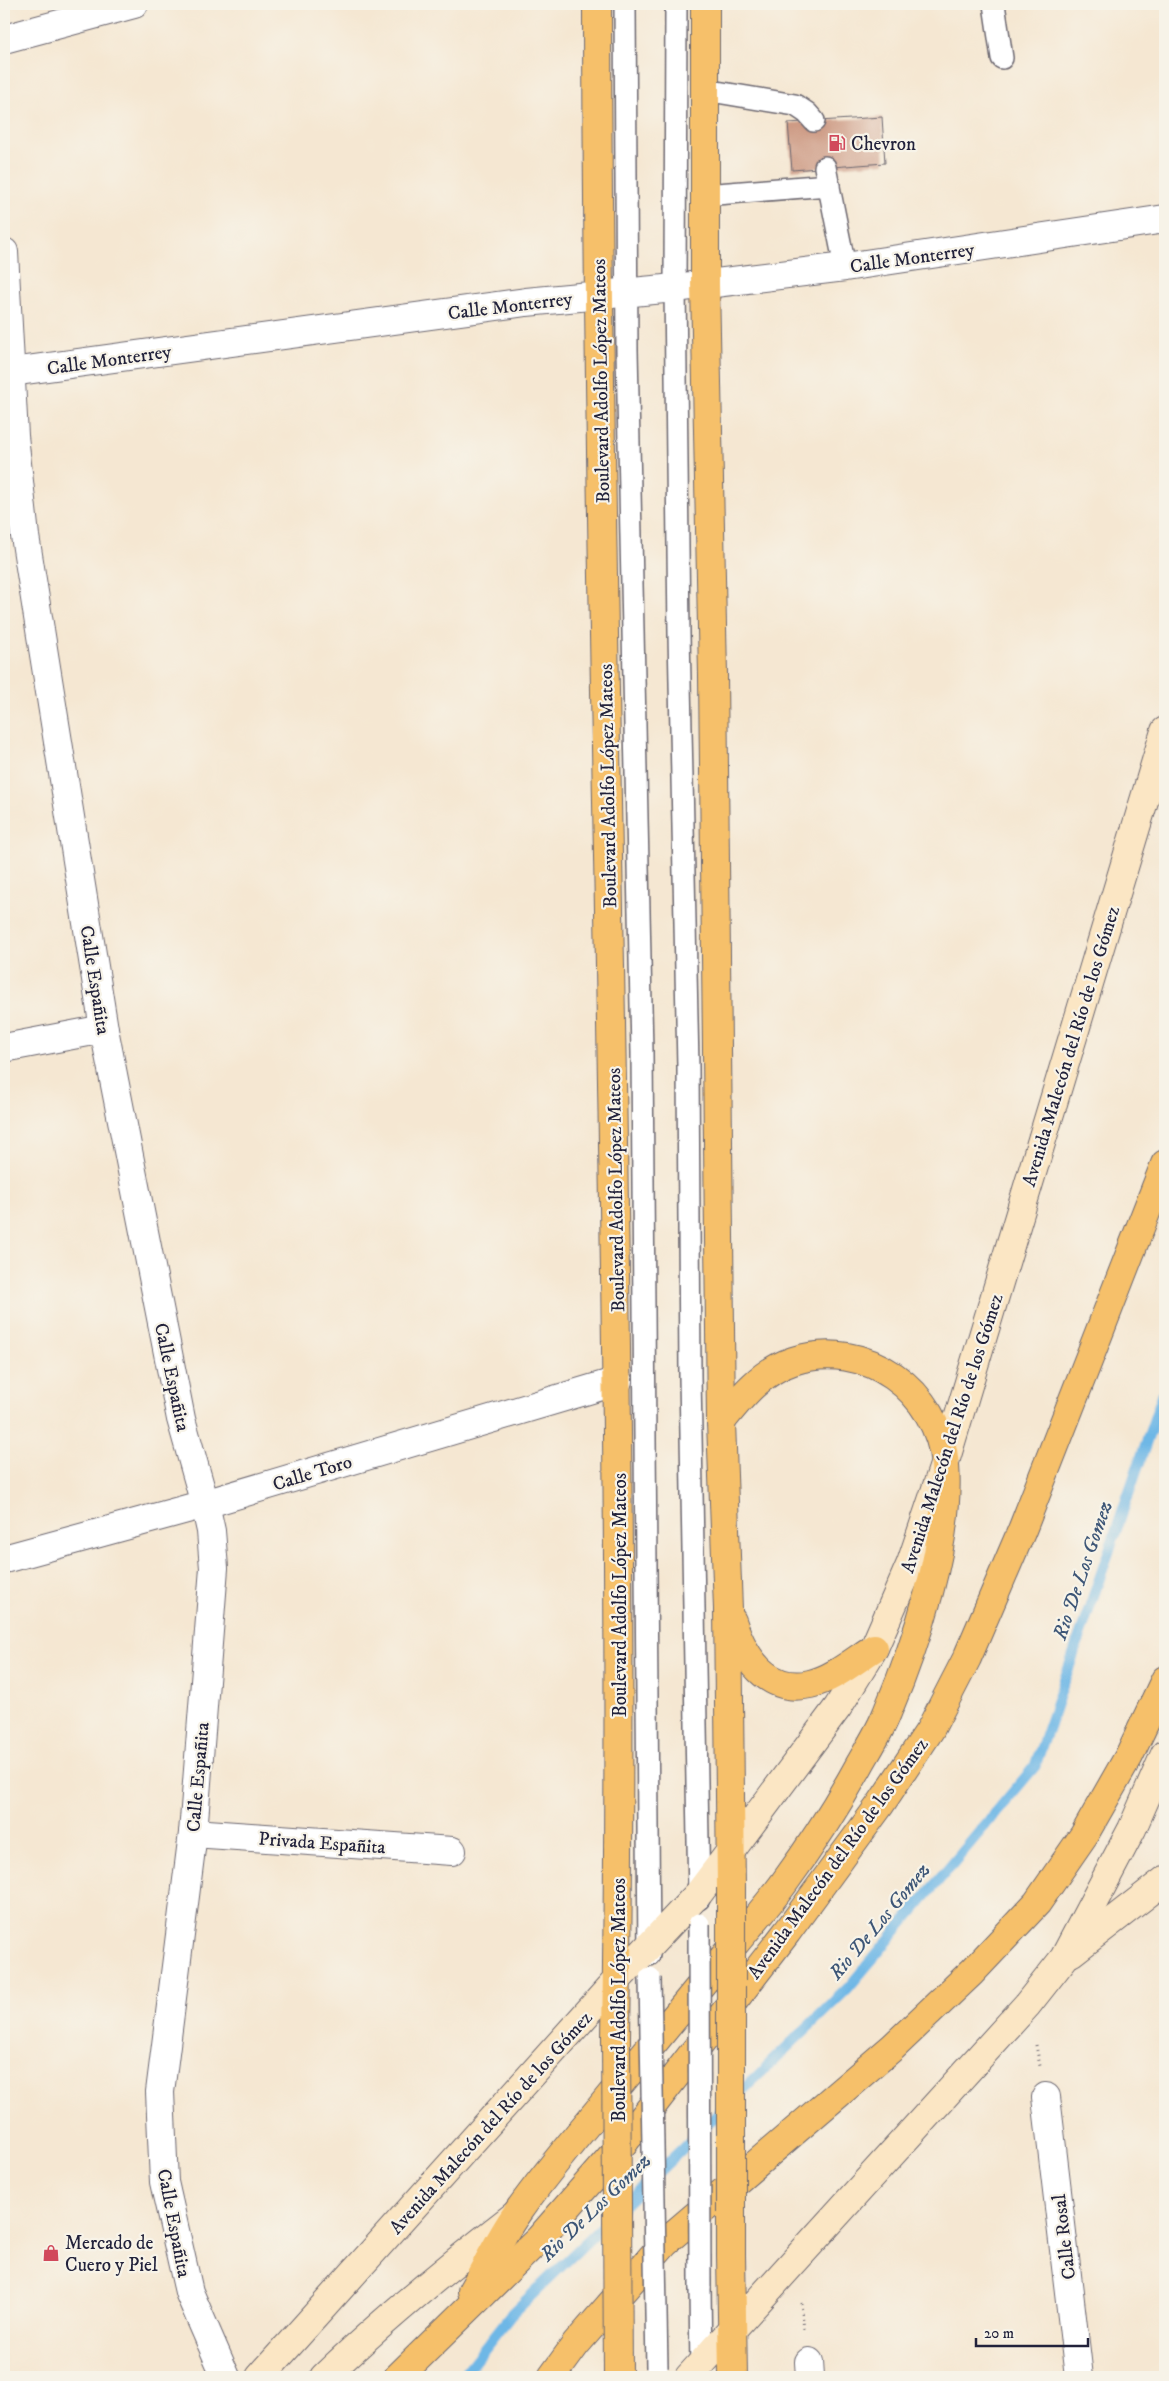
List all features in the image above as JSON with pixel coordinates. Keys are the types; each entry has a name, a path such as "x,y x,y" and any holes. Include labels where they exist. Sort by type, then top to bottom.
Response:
{"main road":[{"name":"Boulevard Adolfo López Mateos","path":"597,4 598,294 618,1381 620,1701 616,2037 618,2377"},
{"path":"705,4 705,284 713,675 721,1422 728,1609 733,2377"},
{"name":"Avenida Malecón del Río de los Gómez","path":"398,2377 540,2238 625,2141 787,1932 880,1805 930,1730 967,1658 1022,1530 1165,1164"},
{"path":"457,2318 516,2214 558,2159 782,1886 834,1811 886,1717 914,1641 934,1570 943,1515 945,1462 934,1423 922,1402 895,1376 880,1367 855,1358 832,1355 813,1356 792,1361 758,1380 721,1422"},
{"path":"728,1609 740,1642 751,1663 762,1674 776,1682 793,1686 811,1684 843,1668 874,1648"},
{"path":"552,2377 576,2344 665,2242 893,2047 972,1972 1037,1903 1084,1835 1128,1756 1165,1680"}],"street":[{"path":"4,39 134,4"},
{"name":"Calle Monterrey","path":"7,373 598,294 675,288 845,267 1165,219"},
{"name":"Calle Españita","path":"4,252 7,373 25,536 104,1029 181,1418 211,1532 214,1568 193,1833 160,2092 164,2182 189,2292 226,2377"},
{"name":"Avenida Malecón del Río de los Gómez","path":"260,2377 617,1980 699,1893 838,1707 874,1648 911,1563 945,1462 1165,731"},
{"path":"4,1048 104,1029"},
{"name":"Calle Toro","path":"4,1559 205,1504 618,1381"},
{"path":"697,2372 733,2328 1028,2006 1064,1958 1132,1829 1165,1754"},
{"name":"Privada Españita","path":"193,1833 452,1851"},
{"path":"1064,1958 1165,1880"},
{"name":"Calle Rosal","path":"1046,2097 1079,2377"},
{"path":"324,2377 362,2341 446,2269 516,2214"}],"lane":[{"path":"625,4 624,220 642,1052 649,1948 657,2372"},
{"path":"676,4 675,288 679,644 688,1067 690,1376 699,1893 700,2287 697,2372"},
{"path":"994,4 1002,58"},
{"path":"705,90 795,105 807,113 814,122"},
{"path":"704,195 827,176 845,267"}],"path":[{"path":"1028,2006 1046,2097"},
{"path":"796,2261 809,2370"}],"building":[{"name":"Chevron","path":"882,117 885,163 792,170 788,123"}],"waterway":[{"name":"Rio De Los Gomez","path":"462,2377 511,2315 848,1988 1035,1766 1165,1388"}],"place":[{"name":"Chevron","path":"837,143"},
{"name":"Mercado de Cuero y Piel","path":"51,2253"}]}
